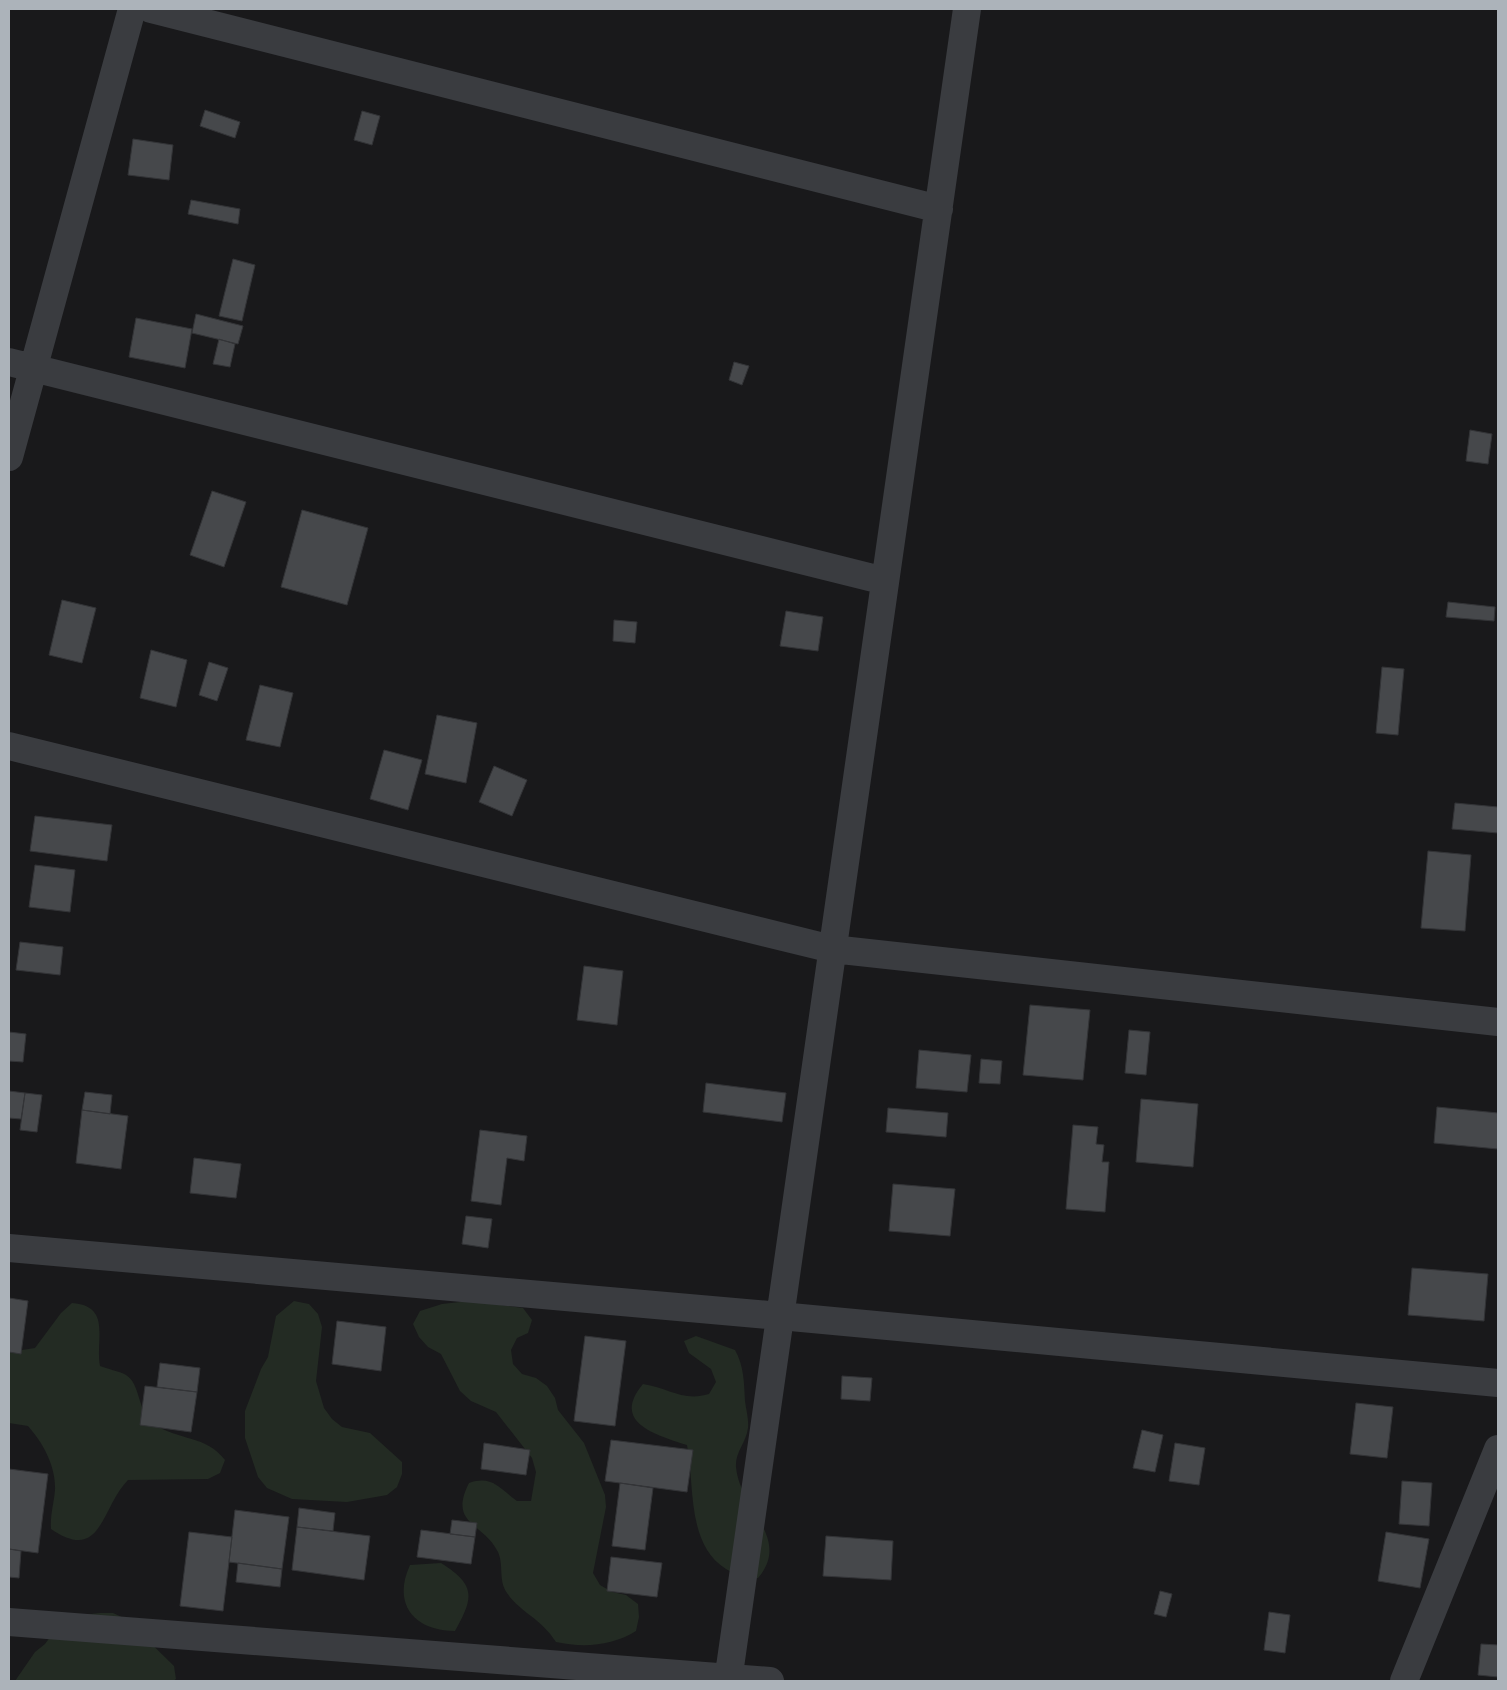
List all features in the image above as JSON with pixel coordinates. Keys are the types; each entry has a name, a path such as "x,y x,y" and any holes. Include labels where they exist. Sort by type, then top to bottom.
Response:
{"street":[{"path":"9,457 21,365 132,9"},
{"path":"151,9 938,208"},
{"path":"728,1679 967,9"},
{"path":"21,365 885,581"},
{"path":"9,746 832,949 1498,1022"},
{"path":"9,1248 1498,1382"},
{"path":"1404,1681 1491,1485 1498,1449"},
{"path":"9,1622 770,1681"}],"shaded area":[{"path":"294,1301 309,1304 318,1314 322,1327 316,1381 324,1408 332,1419 342,1427 370,1433 402,1462 402,1474 397,1487 387,1495 347,1502 292,1499 267,1488 258,1477 245,1438 245,1411 261,1369 268,1357 276,1316"},
{"path":"469,1301 523,1308 532,1320 528,1333 517,1338 511,1350 513,1364 522,1374 536,1378 547,1386 555,1398 558,1410 584,1443 605,1495 606,1507 593,1573 600,1585 612,1592 626,1595 638,1604 639,1617 636,1631 627,1636 607,1643 587,1645 556,1642 544,1627 518,1606 507,1593 504,1588 498,1552 492,1542 465,1515 463,1507 464,1497 469,1483 477,1481 490,1482 500,1487 517,1501 531,1501 536,1472 532,1458 496,1412 471,1401 460,1391 441,1354 428,1347 419,1337 413,1324 420,1311 442,1304"},
{"path":"72,1303 84,1305 93,1310 99,1325 100,1366 126,1375 131,1379 149,1419 163,1429 209,1446 225,1460 220,1473 208,1479 128,1480 119,1491 98,1528 91,1536 81,1540 68,1538 51,1529 55,1481 51,1464 39,1440 28,1426 9,1423 9,1352 35,1348 61,1313"},
{"path":"696,1336 735,1350 742,1368 748,1428 737,1457 736,1467 739,1482 767,1537 769,1550 767,1564 758,1578 745,1578 738,1575 726,1569 713,1558 704,1545 694,1513 687,1445 651,1432 635,1418 632,1409 634,1397 643,1384 684,1395 700,1396 709,1394 716,1382 711,1369 689,1353 684,1341"},
{"path":"441,1563 461,1578 468,1592 466,1609 455,1631 441,1630 428,1626 410,1613 406,1603 404,1592 405,1579 410,1565"},
{"path":"113,1613 126,1619 174,1666 176,1679 173,1681 15,1681 35,1652 73,1616"}],"building":[{"path":"205,110 240,122 235,138 200,126"},
{"path":"362,111 380,116 372,145 354,140"},
{"path":"133,139 173,145 169,180 128,175"},
{"path":"191,200 240,209 238,224 188,214"},
{"path":"233,259 255,265 242,321 219,316"},
{"path":"196,314 243,326 238,344 192,333"},
{"path":"136,318 192,329 185,368 129,357"},
{"path":"219,339 235,344 230,367 213,364"},
{"path":"734,362 749,366 742,385 729,380"},
{"path":"1470,430 1492,434 1488,464 1466,461"},
{"path":"212,491 246,502 224,567 190,555"},
{"path":"302,510 368,528 347,605 281,587"},
{"path":"62,600 96,608 82,663 49,655"},
{"path":"1448,602 1495,607 1494,621 1446,617"},
{"path":"786,611 823,617 818,651 780,646"},
{"path":"614,620 637,622 635,643 613,641"},
{"path":"151,650 187,660 176,707 140,698"},
{"path":"209,662 228,668 217,701 199,695"},
{"path":"1382,667 1404,669 1398,735 1376,733"},
{"path":"260,685 293,693 280,747 246,740"},
{"path":"437,715 477,723 466,783 425,774"},
{"path":"384,750 422,760 408,810 370,799"},
{"path":"494,766 527,780 512,816 479,802"},
{"path":"1455,803 1498,807 1498,833 1452,829"},
{"path":"35,816 112,825 107,861 30,851"},
{"path":"1428,851 1471,855 1465,931 1421,928"},
{"path":"35,865 75,870 70,912 29,907"},
{"path":"20,942 63,947 60,975 16,970"},
{"path":"584,966 623,971 617,1025 577,1020"},
{"path":"1030,1005 1090,1010 1083,1080 1023,1075"},
{"path":"1129,1030 1150,1032 1146,1075 1125,1073"},
{"path":"9,1032 26,1034 23,1062 9,1061"},
{"path":"919,1050 971,1055 967,1092 916,1088"},
{"path":"981,1059 1002,1061 1000,1084 979,1083"},
{"path":"706,1083 786,1093 782,1122 703,1112"},
{"path":"9,1091 25,1093 21,1119 9,1118"},
{"path":"85,1092 112,1095 110,1114 82,1110"},
{"path":"25,1093 42,1095 37,1132 20,1130"},
{"path":"1141,1099 1198,1104 1193,1167 1136,1162"},
{"path":"1437,1107 1498,1113 1498,1149 1434,1143"},
{"path":"888,1108 948,1113 946,1137 886,1132"},
{"path":"82,1110 128,1116 121,1169 76,1163"},
{"path":"1073,1125 1098,1127 1096,1144 1104,1145 1102,1162 1109,1162 1105,1212 1066,1209"},
{"path":"480,1130 527,1136 524,1161 507,1158 501,1205 471,1201"},
{"path":"194,1158 241,1164 236,1198 190,1193"},
{"path":"893,1184 955,1189 950,1236 889,1231"},
{"path":"466,1216 492,1219 488,1248 462,1244"},
{"path":"1412,1268 1488,1274 1484,1321 1408,1315"},
{"path":"9,1298 28,1301 21,1354 9,1352"},
{"path":"337,1321 386,1327 381,1371 332,1364"},
{"path":"585,1336 626,1341 615,1426 574,1421"},
{"path":"160,1363 200,1368 197,1392 157,1387"},
{"path":"842,1376 872,1378 870,1401 841,1399"},
{"path":"145,1386 197,1392 191,1432 140,1425"},
{"path":"1356,1403 1393,1407 1387,1458 1350,1454"},
{"path":"1142,1430 1163,1435 1155,1472 1133,1468"},
{"path":"611,1440 693,1450 687,1492 605,1481"},
{"path":"484,1443 530,1450 526,1475 481,1469"},
{"path":"1175,1443 1205,1448 1199,1485 1169,1481"},
{"path":"9,1469 48,1474 38,1553 9,1549"},
{"path":"1402,1481 1432,1483 1429,1526 1399,1524"},
{"path":"620,1483 653,1488 645,1550 612,1546"},
{"path":"299,1508 335,1513 333,1531 297,1527"},
{"path":"235,1510 289,1517 282,1569 229,1562"},
{"path":"452,1520 477,1523 475,1537 450,1534"},
{"path":"297,1527 370,1536 364,1580 292,1570"},
{"path":"421,1530 475,1537 471,1564 417,1557"},
{"path":"189,1532 232,1537 223,1611 180,1606"},
{"path":"1386,1532 1429,1539 1420,1588 1378,1581"},
{"path":"826,1536 893,1541 891,1580 823,1576"},
{"path":"9,1549 21,1551 19,1578 9,1577"},
{"path":"611,1557 662,1563 657,1597 607,1591"},
{"path":"238,1563 282,1569 280,1587 236,1582"},
{"path":"1160,1591 1172,1594 1166,1617 1154,1614"},
{"path":"1269,1612 1290,1615 1285,1653 1264,1650"},
{"path":"1481,1644 1498,1645 1498,1677 1478,1675"}]}
